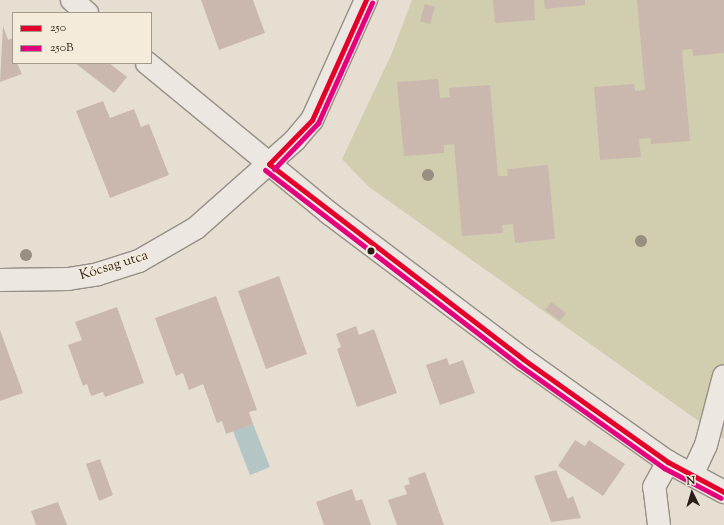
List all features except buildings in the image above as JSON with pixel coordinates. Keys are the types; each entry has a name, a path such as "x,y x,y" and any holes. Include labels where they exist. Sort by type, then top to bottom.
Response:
{"street":[{"path":"72,0 86,12"},
{"name":"Kócsag utca","path":"0,280 68,280 139,261 196,228 269,164 312,120 366,0"},
{"path":"148,64 269,164 523,359 668,462 724,492"},
{"path":"692,475 706,445 724,376"},
{"path":"659,525 654,488 668,462"}],"shaded area":[{"path":"412,0 724,0 724,439 369,187 342,159 392,53"},
{"path":"253,424 270,467 250,475 233,431"}],"transit line":[{"name":"250","path":"269,164 312,120 366,0"},
{"name":"250B","path":"274,169 318,123 372,3"},
{"name":"250","path":"269,164 523,359 668,462 724,492"},
{"name":"250B","path":"265,170 519,365 664,468 721,498"}]}
